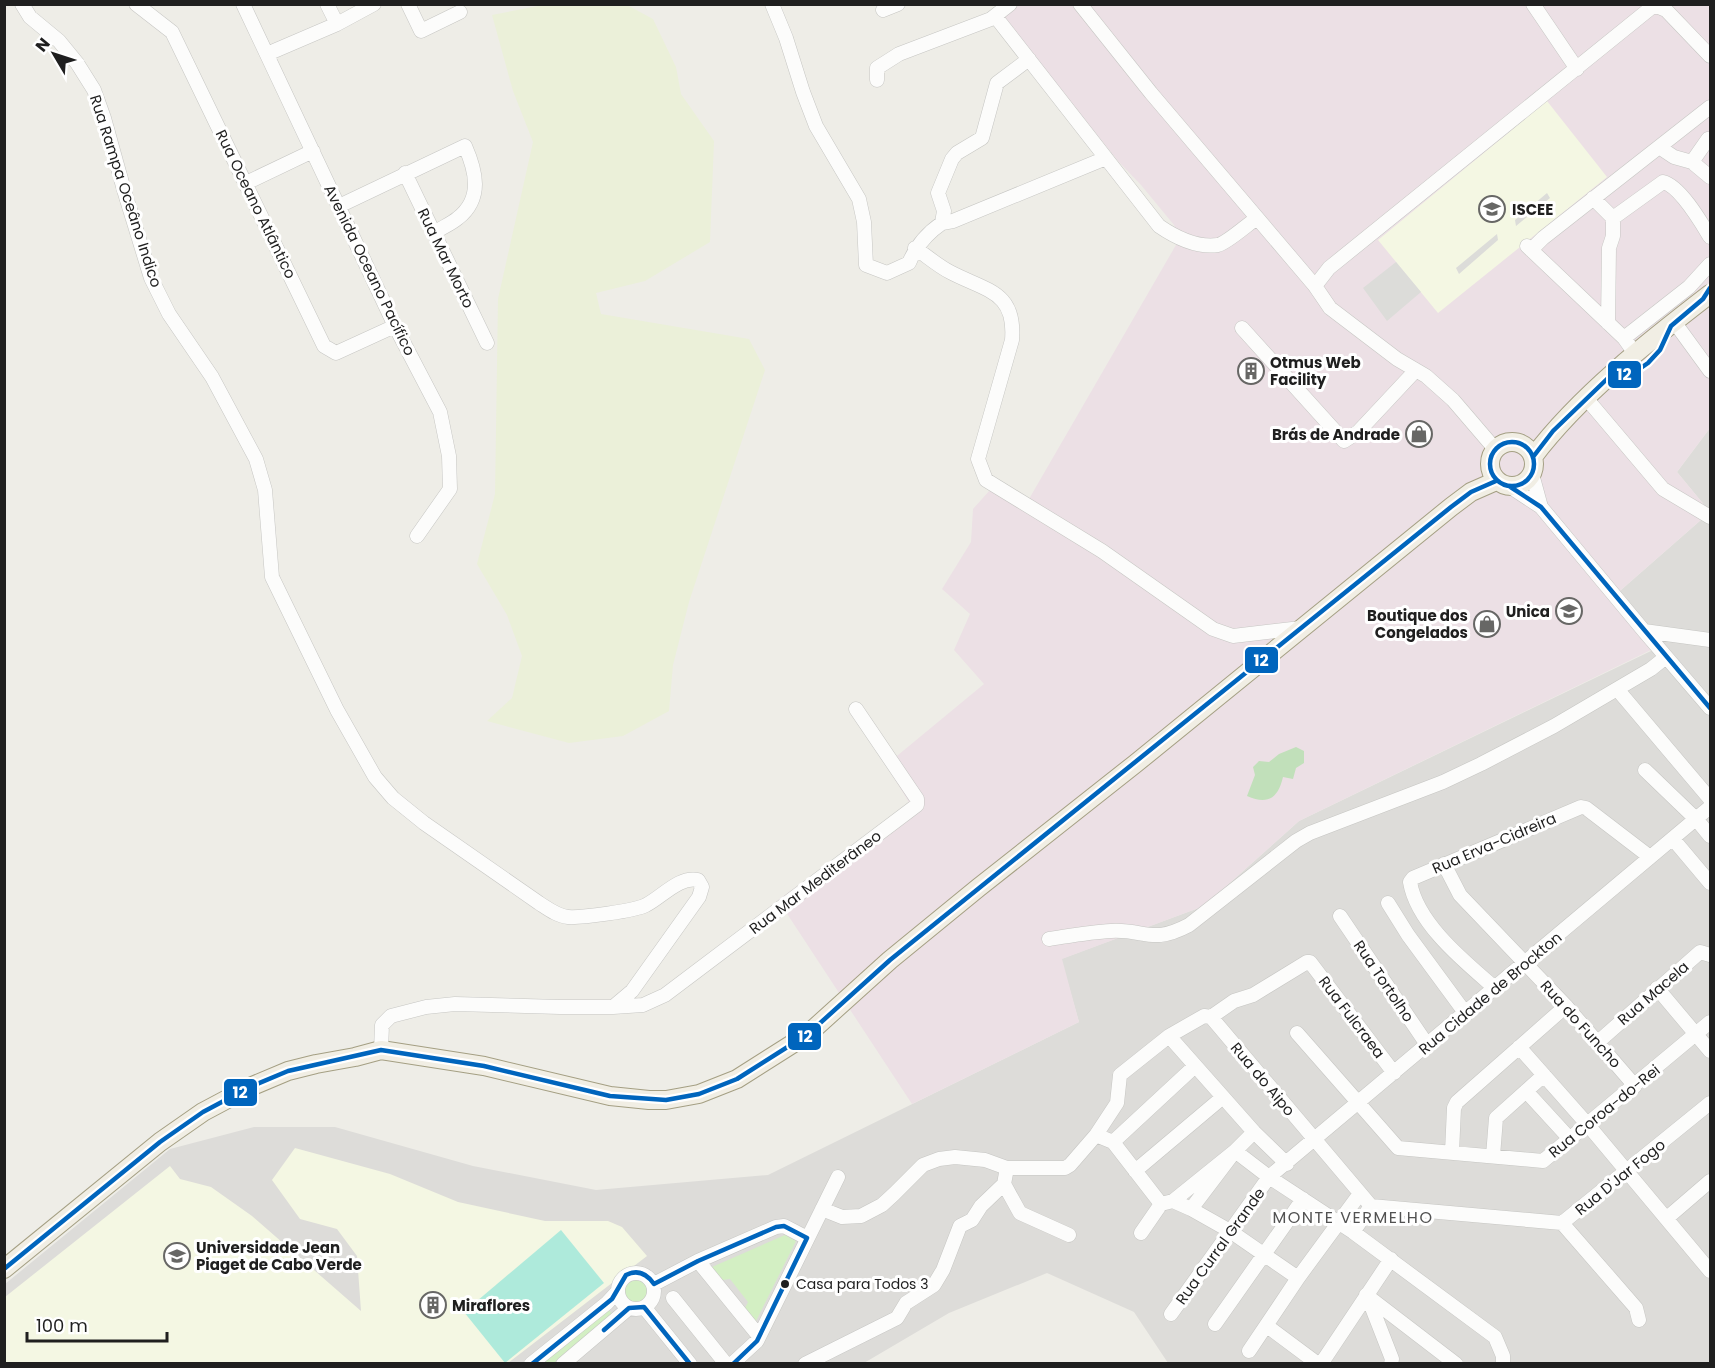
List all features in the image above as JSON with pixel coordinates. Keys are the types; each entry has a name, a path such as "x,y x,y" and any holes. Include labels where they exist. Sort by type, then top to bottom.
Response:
{"main road":[{"path":"4,1269 160,1142 211,1107 288,1071 381,1050 484,1066 610,1096 634,1099 666,1100 699,1094 737,1079 808,1034 934,924 1471,492 1498,478 1523,483 1553,431 1636,355 1710,294"},
{"path":"1498,478 1490,458 1495,449 1504,443 1553,431"},
{"path":"1515,442 1526,447 1532,466"}],"street":[{"name":"Rua Rampa Oceâno Indico","path":"22,4 30,17 58,41 94,90 105,118 142,250 155,286 169,315 212,377 256,459 265,490 272,577 336,710 375,777 393,798 424,823 539,903 553,912 568,917 644,906 684,880 698,880 702,887 699,897 632,991 613,1007"},
{"name":"Rua Oceano Atlântico","path":"136,4 172,32 324,346 336,353 395,326"},
{"name":"Avenida Oceano Pacífico","path":"243,4 395,326 440,412 449,456 450,489 417,536"},
{"path":"327,4 337,24"},
{"path":"267,54 337,24 374,4"},
{"path":"408,4 421,31 460,12"},
{"path":"772,4 816,126 859,199 864,222 866,265 887,273 909,263 915,248 930,231 942,223 1106,158"},
{"path":"883,9 898,4"},
{"path":"877,80 877,68 900,54 991,19 1010,4"},
{"path":"1080,4 1151,93 1315,286 1330,308 1397,359 1426,376 1453,400 1495,449"},
{"path":"1533,4 1577,69"},
{"path":"1315,286 1329,268 1652,8 1659,7 1666,10 1710,56"},
{"path":"995,16 1159,226 1172,235 1197,244 1219,245 1257,218"},
{"path":"942,223 944,211 938,193 952,159 957,153 982,138 997,82 1029,59"},
{"path":"1636,355 1624,338 1529,248 1710,107"},
{"path":"1692,162 1708,139"},
{"path":"339,206 465,146 474,165 475,190 459,218 434,233"},
{"path":"1659,147 1674,157 1692,162 1710,177"},
{"path":"246,183 313,151"},
{"name":"Rua Mar Morto","path":"405,173 487,343"},
{"path":"1613,219 1663,182 1672,186 1710,237"},
{"path":"1593,198 1613,219 1613,236 1609,248 1608,323"},
{"path":"915,248 946,270 998,295 1010,309 1013,322 1012,340 978,459 986,480 1102,551 1213,629 1233,636 1301,628"},
{"path":"1624,338 1689,287 1710,264"},
{"path":"1675,323 1710,371"},
{"path":"1242,328 1344,441 1358,432 1416,370"},
{"path":"1587,398 1663,489 1710,517"},
{"path":"1532,466 1541,507"},
{"path":"1498,478 1541,507 1710,708"},
{"path":"1644,631 1710,640"},
{"path":"1049,939 1110,931 1149,936 1162,936 1175,932 1189,925 1289,846 1310,833 1443,782 1554,726 1651,669 1666,657"},
{"path":"1617,689 1710,799"},
{"name":"Rua Mar Mediterâneo","path":"613,1007 644,1005 665,995 917,805 917,799 856,709"},
{"path":"1645,770 1697,820 1710,837"},
{"name":"Rua Erva-Cidreira","path":"1496,989 1442,940 1412,895 1410,882 1413,878 1581,807 1650,857"},
{"name":"Rua Cidade de Brockton","path":"1269,1177 1527,963 1710,807"},
{"path":"1673,839 1710,883"},
{"name":"Rua do Funcho","path":"1444,864 1460,895 1527,963 1635,1086"},
{"path":"1388,903 1408,935 1466,1014"},
{"name":"Rua Tortolho","path":"1340,916 1428,1046"},
{"name":"Rua Macela","path":"1598,1042 1700,952 1710,955"},
{"name":"Rua Fulcraea","path":"1211,1017 1234,1001 1253,995 1310,962 1394,1073"},
{"path":"1657,988 1710,1051"},
{"path":"381,1050 382,1025 391,1016 426,1007 455,1004 561,1008 613,1007"},
{"path":"1452,1152 1454,1108 1457,1102 1566,1006"},
{"path":"822,1209 842,1217 861,1216 882,1205 928,1162 955,1157 986,1160 1007,1168 1065,1168 1096,1135 1117,1103 1120,1076 1169,1036 1204,1016 1211,1017"},
{"name":"Rua do Aipo","path":"1211,1017 1359,1195 1371,1206"},
{"name":"Rua Coroa-do-Rei","path":"1297,1032 1398,1148 1543,1161 1710,1022"},
{"path":"1169,1036 1254,1132 1287,1164"},
{"path":"1519,1047 1710,1270"},
{"path":"1113,1142 1195,1066"},
{"path":"1493,1156 1496,1118 1544,1076"},
{"path":"1526,1091 1570,1140"},
{"path":"1135,1171 1223,1097"},
{"name":"Rua D'Jar Fogo","path":"1371,1206 1562,1222 1628,1172 1710,1103"},
{"path":"1191,1209 1235,1151 1254,1132"},
{"path":"1096,1135 1113,1142 1135,1171 1167,1202 1191,1209 1230,1231 1298,1278"},
{"path":"1235,1151 1269,1177 1353,1232 1495,1337 1503,1360"},
{"path":"1141,1233 1167,1202 1235,1151"},
{"path":"805,1364 897,1318 906,1303 934,1285 943,1270 960,1226 972,1220 981,1206 1004,1184 1007,1168"},
{"path":"732,1364 753,1346 759,1336 838,1177"},
{"name":"Rua Curral Grande","path":"1171,1314 1269,1177"},
{"path":"1667,1218 1710,1181"},
{"path":"1004,1184 1020,1213 1069,1235"},
{"path":"1249,1351 1298,1278 1359,1195"},
{"path":"1215,1324 1303,1199"},
{"path":"1353,1232 1371,1206"},
{"path":"1562,1222 1636,1308 1639,1320"},
{"path":"654,1284 698,1261 780,1226 807,1238"},
{"path":"1267,1326 1320,1364 1390,1259"},
{"path":"698,1261 759,1336"},
{"path":"531,1364 607,1303 618,1291 622,1279 632,1273 644,1273 654,1284 652,1300 639,1309 629,1308 621,1301 618,1291"},
{"path":"1366,1295 1392,1359 1391,1364"},
{"path":"1366,1295 1456,1364"},
{"path":"674,1298 726,1364"},
{"path":"644,1307 690,1364"},
{"path":"563,1364 629,1308"}],"shaded area":[{"path":"1020,4 1710,5 1710,428 1677,472 1710,512 1613,597 1655,648 1299,821 1204,906 1062,959 1079,1022 912,1104 778,900 910,804 886,765 984,684 954,650 970,614 942,589 971,542 973,509 990,490 1029,499 1180,238 1174,225 1118,161 1003,17"},
{"path":"543,5 627,5 653,19 676,67 681,94 714,141 710,242 645,281 596,293 601,314 749,339 765,370 689,602 673,665 669,711 623,736 569,743 487,721 512,698 522,656 507,615 477,564 495,494 498,299 533,142 513,91 492,15"},
{"name":"ISCEE","path":"1547,101 1607,177 1438,313 1378,240"},
{"path":"1547,193 1550,198 1516,226 1515,220"},
{"path":"1497,234 1498,240 1459,274 1456,268"},
{"path":"1396,262 1421,292 1387,321 1363,288"},
{"path":"1710,428 1710,512 1677,472"},
{"path":"1710,512 1710,1363 1168,1363 1134,1312 1047,1273 949,1313 864,1363 5,1364 5,1284 170,1149 254,1127 335,1127 473,1166 596,1190 768,1175 1079,1022 1061,959 1204,906 1299,821 1655,649 1613,597"},
{"path":"295,1148 390,1174 458,1202 545,1221 608,1221 622,1227 647,1256 508,1363 5,1364 5,1297 170,1166 180,1179 211,1187 252,1216 361,1311 357,1256 337,1229 300,1219 272,1180"},
{"path":"561,1230 604,1283 505,1363 464,1312"}],"green space":[{"path":"1296,747 1304,751 1304,763 1296,768 1293,779 1283,777 1278,791 1266,800 1247,796 1255,775 1253,767 1259,761 1269,762 1279,754"},
{"path":"785,1235 796,1241 756,1321 745,1308 748,1302 730,1279 723,1280 712,1267"},
{"path":"636,1279 645,1282 648,1291 645,1300 636,1303 627,1300 624,1291 627,1282"},
{"path":"607,1308 613,1315 554,1363 539,1364"}],"transit line":[{"name":"12","path":"1533,457 1553,431 1607,379 1635,372 1648,363 1660,350 1671,326 1703,299 1710,288"},
{"name":"12","path":"1512,442 1521,443 1528,448 1533,455 1534,464 1533,473 1528,480 1521,485 1512,486 1503,485 1496,480 1491,473 1490,464 1491,455 1496,448 1503,443 1512,442"},
{"name":"12","path":"4,1269 160,1142 203,1112 250,1087 288,1071 381,1050 484,1066 610,1096 666,1100 699,1094 737,1079 808,1034 890,960 1451,507 1471,492 1496,481"},
{"name":"12","path":"1509,486 1541,507 1710,708"},
{"name":"12","path":"532,1364 612,1299 626,1275 634,1272 642,1274 654,1284 698,1261 776,1227 784,1226 807,1238 757,1341 733,1364"},
{"name":"12","path":"604,1330 629,1308 644,1307 690,1364"}],"place":[{"name":"ISCEE","path":"1492,209"},
{"name":"Otmus Web Facility","path":"1251,371"},
{"name":"Brás de Andrade","path":"1419,434"},
{"name":"Unica","path":"1569,611"},
{"name":"Boutique dos Congelados","path":"1487,624"},
{"name":"Universidade Jean Piaget de Cabo Verde","path":"177,1256"},
{"name":"Casa para Todos 3","path":"785,1284"},
{"name":"Miraflores","path":"433,1305"}],"district":[{"name":"MONTE VERMELHO","path":"1353,1217"}]}
